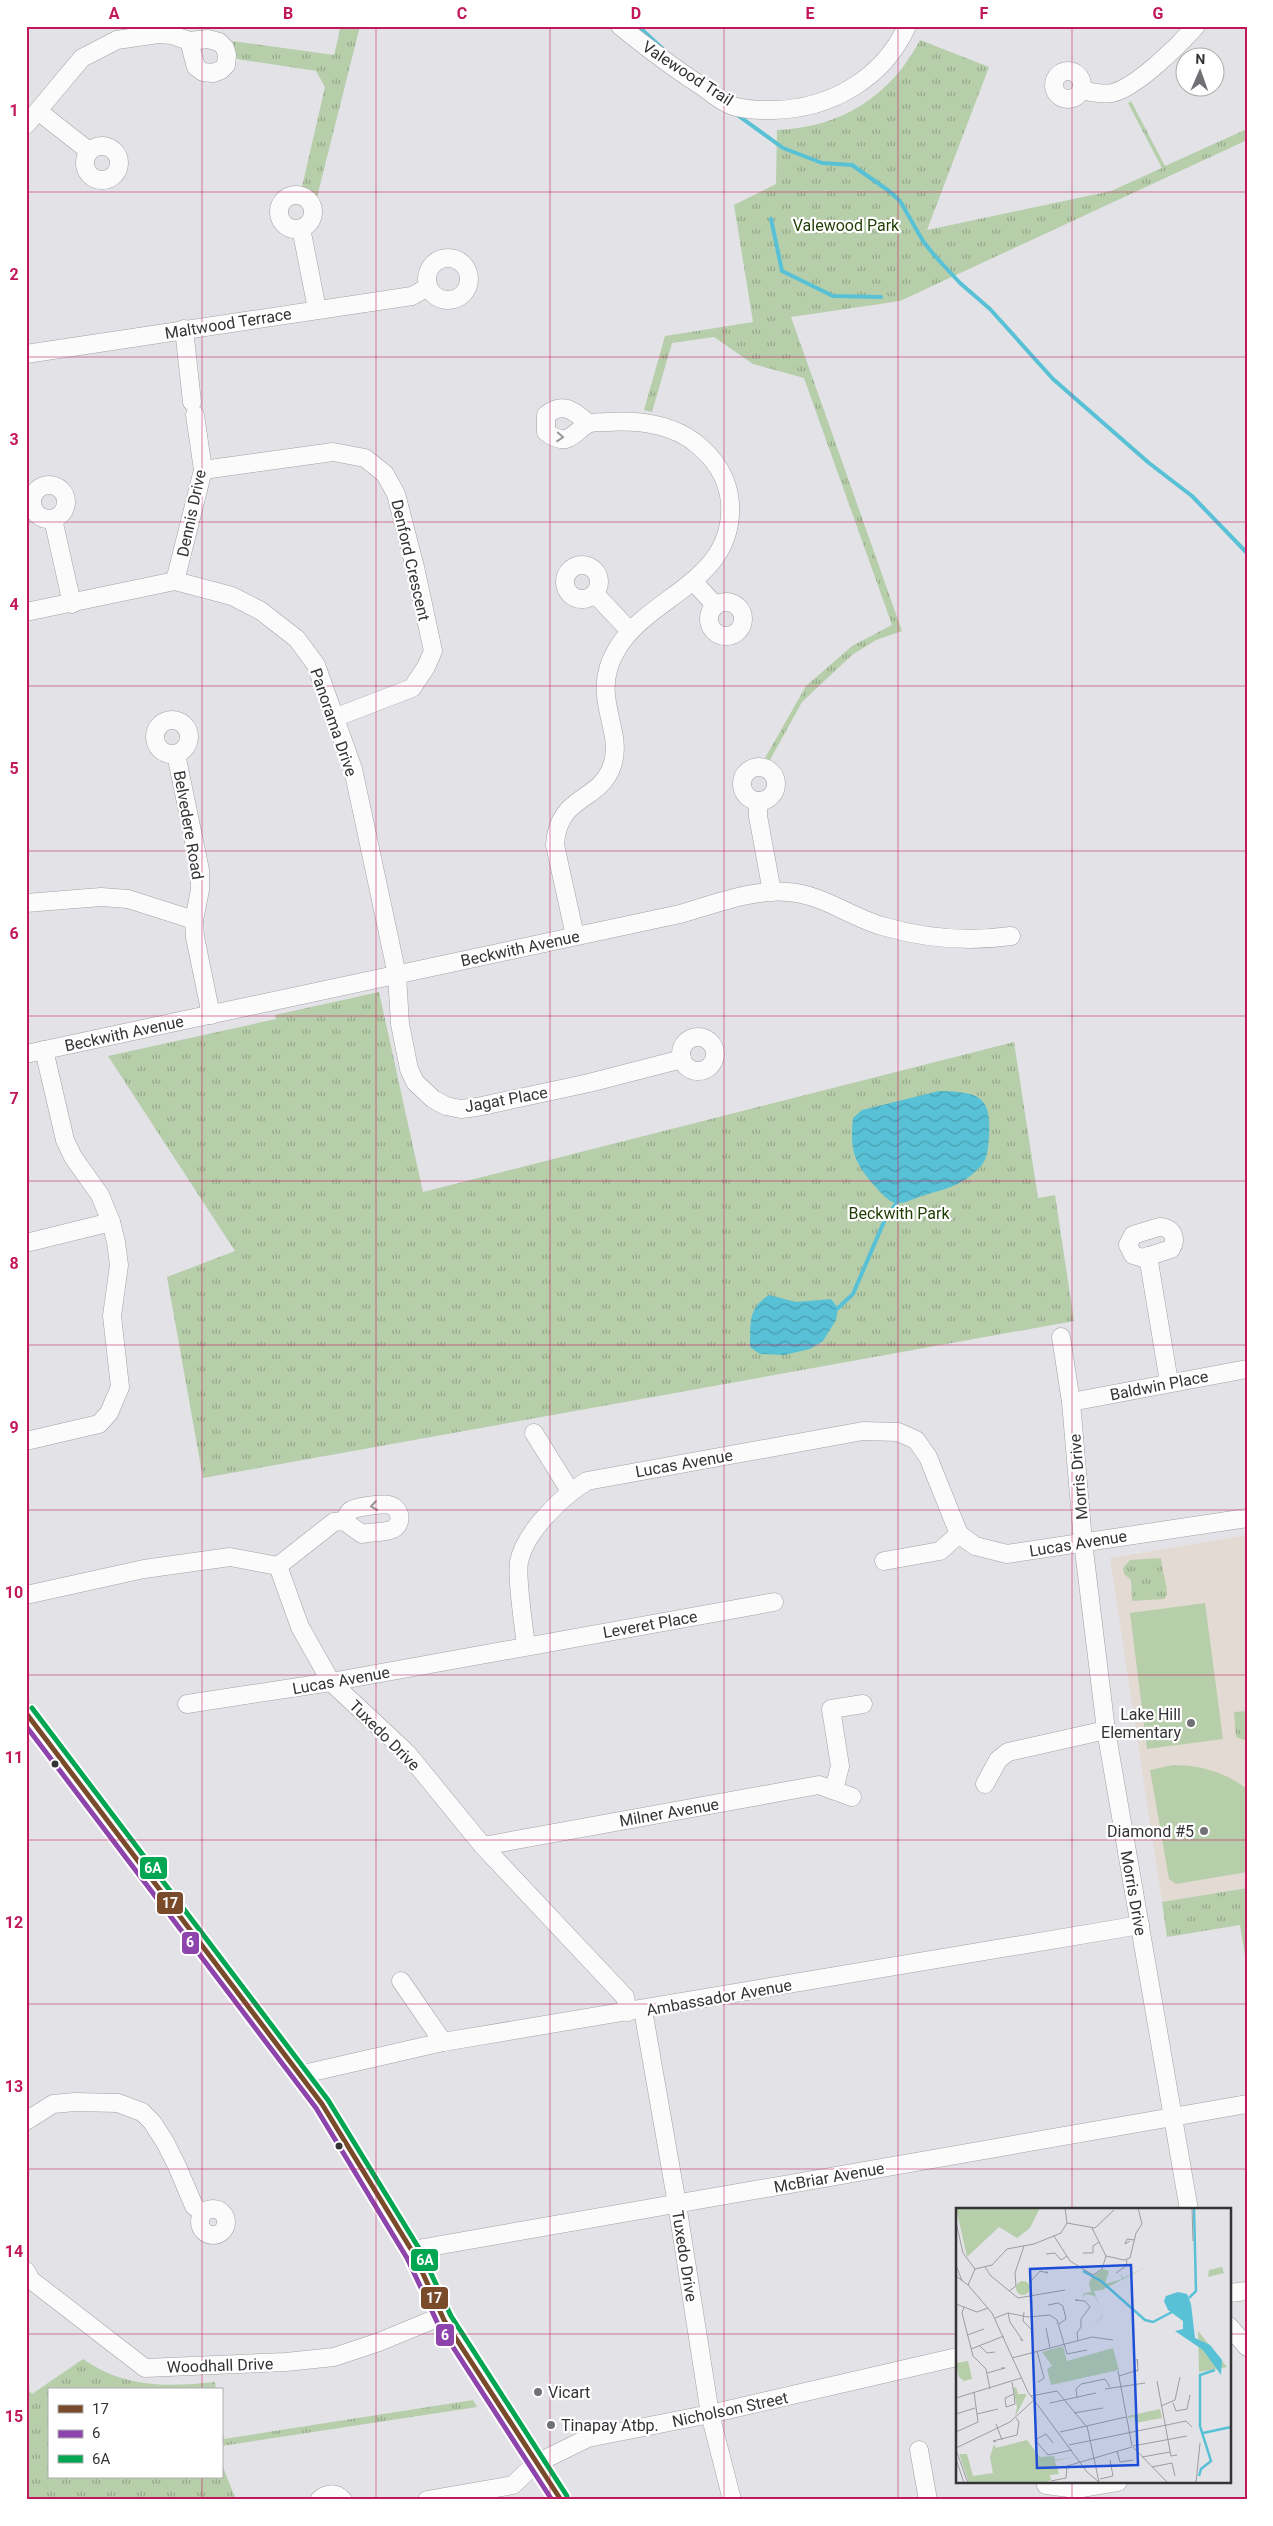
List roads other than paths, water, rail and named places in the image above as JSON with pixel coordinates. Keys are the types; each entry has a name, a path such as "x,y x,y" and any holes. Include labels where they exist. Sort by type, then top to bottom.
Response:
{"main road":[{"path":"26,1713 322,2104 412,2250 442,2316 561,2500"}],"street":[{"name":"Valewood Trail","path":"620,26 661,60 730,104 762,110 789,110 808,106 845,93 874,72 899,43 907,26"},
{"path":"1081,90 1098,94 1123,90 1180,43 1196,26"},
{"path":"26,125 82,58 117,40 158,34 172,35 189,41"},
{"path":"38,112 89,151"},
{"path":"302,228 317,309"},
{"name":"Maltwood Terrace","path":"26,354 412,296 428,287"},
{"name":"Dennis Drive","path":"175,581 203,470 193,408 184,329"},
{"path":"575,936 555,845 555,836 559,822 566,811 601,785 612,766 614,743 605,699 605,681 613,655 630,631 693,581 715,558 723,544 728,528 729,498 721,470 692,440 671,428 641,422 588,423"},
{"name":"Denford Crescent","path":"203,470 333,452 365,458 385,474 396,494 432,651 426,667 412,688 334,718"},
{"path":"53,519 72,604"},
{"name":"Panorama Drive","path":"26,612 72,604 175,581 232,596 261,611 297,639 316,665 353,769 397,975"},
{"path":"693,581 715,605"},
{"path":"595,594 630,631"},
{"name":"Belvedere Road","path":"176,754 200,870 200,890 194,920 195,937 211,1015"},
{"path":"758,801 758,816 772,892"},
{"name":"Beckwith Avenue","path":"26,1054 680,914 746,895 772,892 797,894 882,926 934,936 967,939 1011,936"},
{"path":"26,902 101,897 128,899 194,920"},
{"name":"Jagat Place","path":"397,975 400,1024 410,1069 415,1082 423,1091 446,1106 461,1109 477,1107 589,1083 682,1059"},
{"path":"31,1435 98,1424 109,1413 120,1387 112,1316 119,1265 111,1222 100,1195 73,1157 65,1140 44,1050"},
{"path":"26,1243 111,1222"},
{"path":"1148,1256 1169,1382"},
{"name":"Morris Drive","path":"1061,1337 1071,1402 1083,1542 1106,1730 1189,2208"},
{"name":"Baldwin Place","path":"1071,1402 1169,1382 1247,1369"},
{"name":"Lucas Avenue","path":"187,1704 330,1682 526,1646 519,1564 526,1540 570,1491 587,1481 863,1431 898,1432 916,1440 928,1457 959,1534 974,1546 1007,1554 1247,1518"},
{"path":"534,1432 570,1491"},
{"path":"26,1595 144,1569 230,1556 278,1566 334,1522 344,1521"},
{"path":"884,1561 940,1551 959,1534"},
{"name":"Tuxedo Drive","path":"278,1566 300,1627 330,1682 408,1753 483,1846 636,2011 677,2204 710,2414 732,2500"},
{"name":"Leveret Place","path":"526,1646 774,1602"},
{"path":"834,1790 840,1766 831,1709 863,1704"},
{"path":"985,1784 998,1760 1008,1752 1106,1730"},
{"name":"Milner Avenue","path":"483,1846 819,1785 852,1797"},
{"name":"Ambassador Avenue","path":"299,2075 443,2042 1140,1925"},
{"path":"401,1982 443,2042"},
{"path":"26,2120 52,2104 118,2103 142,2112 152,2122 165,2142 194,2206 203,2213"},
{"name":"McBriar Avenue","path":"412,2250 1247,2104"},
{"name":"Woodhall Drive","path":"26,2271 31,2280 145,2368 286,2362 334,2356 379,2342 442,2316"},
{"path":"1230,2293 1247,2291"},
{"path":"1230,2327 1247,2347"},
{"name":"Nicholson Street","path":"427,2500 513,2485 536,2464 588,2438 710,2414 956,2357"},
{"path":"919,2450 928,2500"},
{"path":"1046,2484 1077,2489 1106,2484"},
{"path":"319,2500 325,2495 332,2494 343,2500"}],"water":[{"path":"939,1091 973,1095 985,1104 988,1112 989,1137 985,1160 976,1172 957,1184 904,1202 893,1202 873,1184 857,1161 852,1138 853,1118 862,1110"},
{"path":"769,1295 796,1302 831,1299 838,1308 836,1320 823,1341 810,1349 784,1355 760,1354 750,1347 751,1324 757,1306"}],"waterway":[{"path":"638,26 664,50"},
{"path":"736,114 783,148 822,163 852,165 889,191 900,201 923,241 934,255 960,283 990,309 1053,379 1149,463 1192,496 1247,553"},
{"path":"771,219 782,271 833,296 881,297"},
{"path":"838,1308 853,1294 886,1217 896,1204"}],"place":[{"name":"Lake Hill Elementary","path":"1191,1723"},
{"name":"Diamond #5","path":"1204,1831"},
{"name":"Vicart","path":"538,2392"},
{"name":"Tinapay Atbp.","path":"551,2425"}],"park label":[{"name":"Valewood Park","path":"846,225"},
{"name":"Beckwith Park","path":"899,1213"}]}
